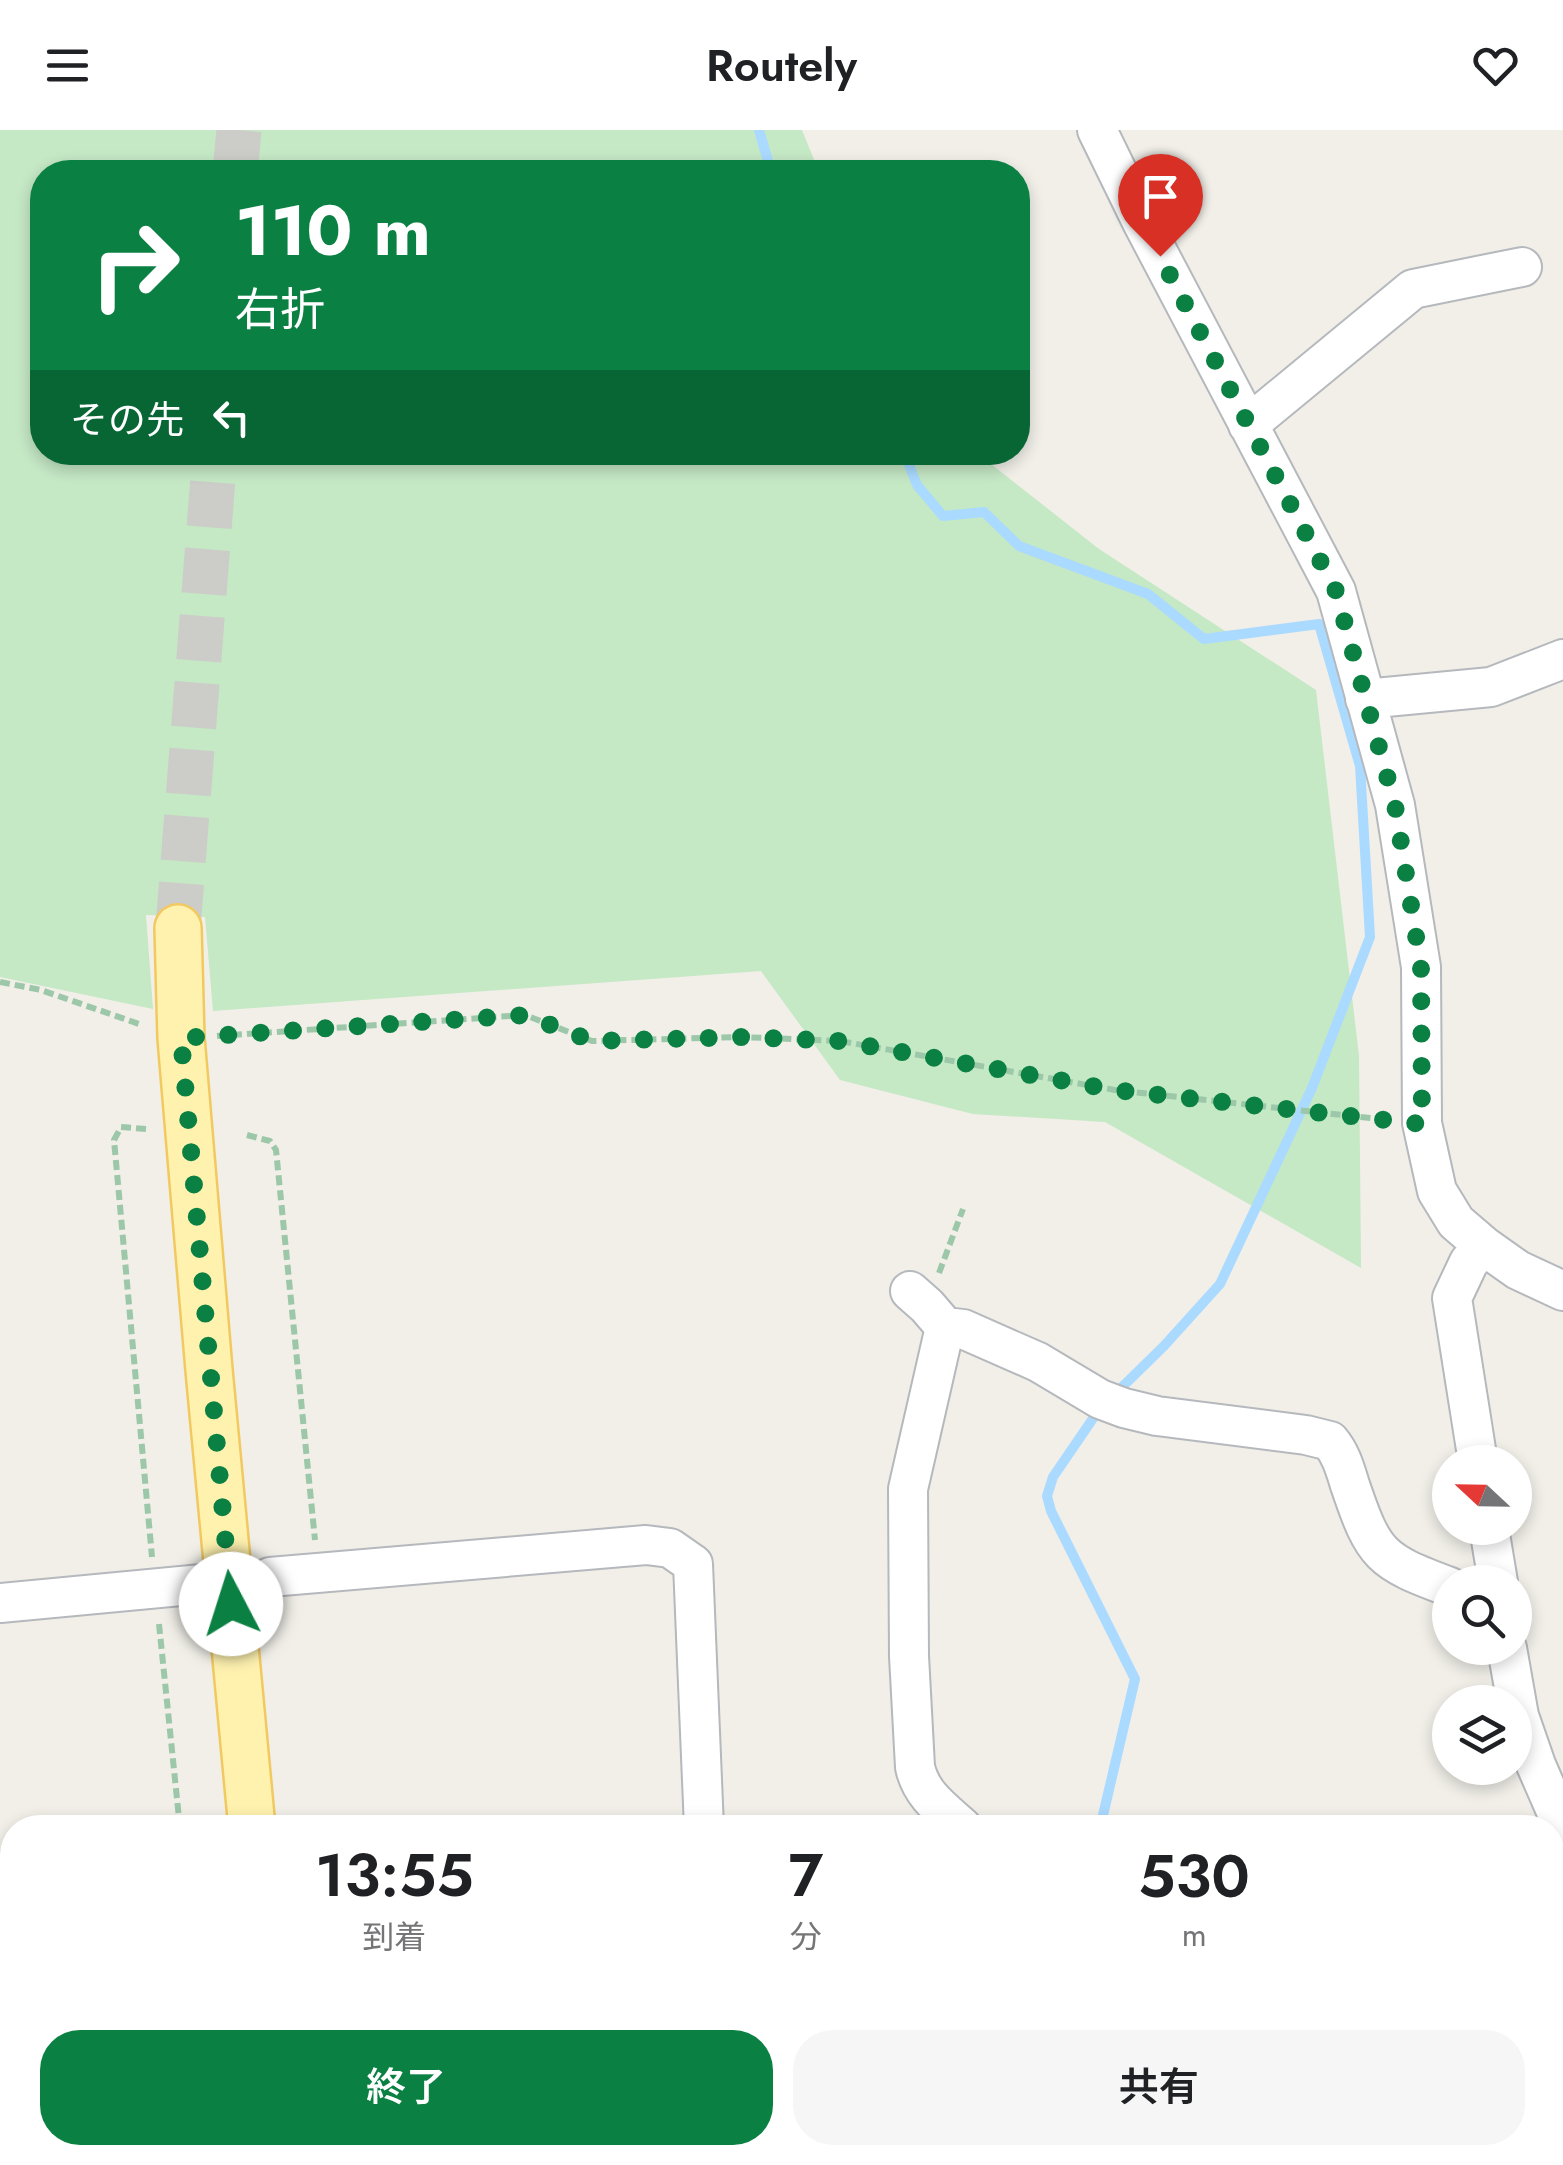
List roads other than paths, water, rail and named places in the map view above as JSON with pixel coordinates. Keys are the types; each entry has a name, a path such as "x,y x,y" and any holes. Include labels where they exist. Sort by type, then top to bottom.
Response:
{"main road":[{"path":"178,928 181,1038 251,1815"}],"street":[{"path":"1097,130 1336,591 1395,805 1421,967 1422,1124 1438,1191 1456,1222 1484,1246 1518,1270 1563,1291"},
{"path":"1248,425 1413,289 1522,267"},
{"path":"1366,699 1491,687 1563,659"},
{"path":"1475,1445 1452,1298 1469,1262 1484,1246"},
{"path":"948,1815 918,1782 908,1656 908,1490 927,1308 963,1330 1038,1362 1124,1408 1330,1441 1341,1458 1368,1536 1377,1549 1388,1560 1432,1579"},
{"path":"270,1576 646,1545 670,1548 692,1564 703,1815"},
{"path":"0,1604 202,1584"},
{"path":"1510,1665 1518,1716 1558,1815"}],"waterway":[{"path":"759,130 768,160"},
{"path":"909,465 917,485 943,516 984,512 1019,546 1148,594 1204,639 1319,624 1360,766 1370,937 1312,1088 1220,1284 1117,1392"},
{"path":"1094,1417 1053,1477 1047,1496 1135,1679 1103,1815"}],"tunnel":[{"path":"236,160 239,130"},
{"path":"178,928 214,465"}]}
